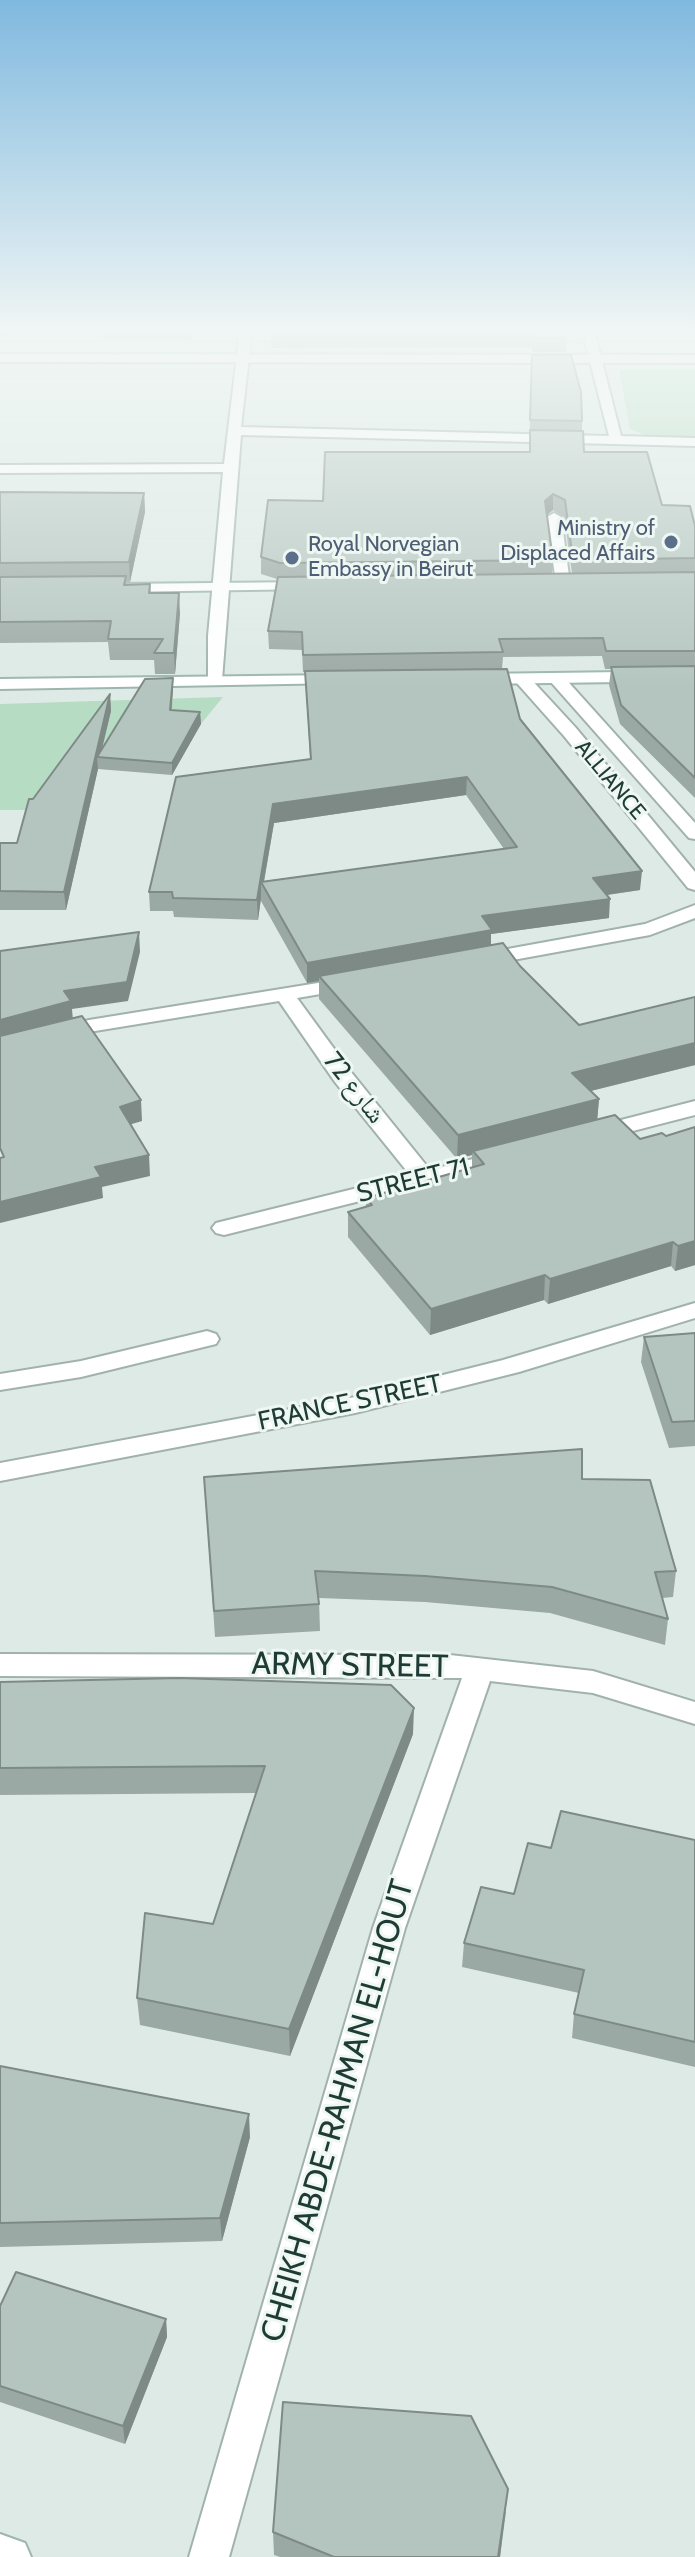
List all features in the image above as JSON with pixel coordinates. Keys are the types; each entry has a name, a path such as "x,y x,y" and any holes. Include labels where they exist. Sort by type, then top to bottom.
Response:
{"street":[{"path":"214,680 218,587 231,449"},
{"path":"0,469 228,468"},
{"path":"554,517 563,583"},
{"path":"105,589 324,586"},
{"path":"460,679 695,676"},
{"name":"ALLIANCE","path":"556,678 695,834"},
{"name":"ALLIANCE","path":"522,679 570,732 695,884"},
{"path":"0,684 353,680"},
{"path":"452,965 650,929 695,911"},
{"path":"0,1047 89,1026 376,979"},
{"name":"شارع 72","path":"285,996 343,1077 425,1178"},
{"path":"575,1139 695,1108"},
{"name":"STREET 71","path":"224,1228 530,1151"},
{"name":"FRANCE STREET","path":"0,1472 355,1405 510,1366 695,1310"},
{"path":"0,1382 81,1369 207,1339"},
{"name":"ARMY STREET","path":"0,1665 379,1665 480,1669 593,1682 695,1713"},
{"name":"CHEIKH ABDE-RAHMAN EL-HOUT","path":"209,2557 389,1928 480,1669"},
{"path":"0,2554 11,2557"}],"green space":[{"path":"223,697 201,724 128,719 104,759 40,810 0,810 0,704"}],"building":[{"path":"530,449 584,449 584,452 647,452 662,505 690,506 695,526 695,558 573,560 565,500 553,494 545,501 553,560 280,563 261,557 268,500 323,501 325,452 530,452"},
{"path":"0,492 144,493 129,562 0,563"},
{"path":"695,572 695,651 606,651 603,638 499,639 503,652 303,655 302,632 268,631 278,577"},
{"path":"126,576 124,585 150,584 149,593 179,593 174,653 154,653 163,639 108,639 111,621 0,622 0,577"},
{"path":"695,666 695,778 621,705 611,667"},
{"path":"507,669 520,719 642,871 593,878 610,899 482,916 492,930 307,963 261,882 517,847 467,777 273,804 257,900 173,898 172,892 149,892 176,777 311,759 305,671"},
{"path":"173,678 170,710 200,712 172,763 97,757 145,679"},
{"path":"110,694 64,892 0,891 0,843 17,843 29,799 33,799"},
{"path":"139,932 127,982 64,991 71,1001 0,1020 0,951"},
{"path":"503,943 520,966 579,1025 695,997 695,1043 572,1073 599,1099 458,1135 319,976"},
{"path":"82,1016 141,1100 120,1107 149,1155 95,1167 101,1177 0,1202 0,1158 4,1157 0,1148 0,1036"},
{"path":"615,1115 640,1139 662,1133 666,1136 695,1127 695,1241 678,1246 673,1242 550,1279 545,1275 431,1309 348,1212 372,1205 366,1198 484,1164 473,1151"},
{"path":"695,1333 695,1421 672,1422 644,1337"},
{"path":"582,1449 582,1479 650,1480 676,1571 655,1572 668,1619 552,1587 425,1576 315,1571 319,1604 214,1611 204,1477"},
{"path":"179,1678 391,1685 414,1708 289,2029 137,1998 145,1913 213,1924 265,1766 0,1768 0,1682"},
{"path":"561,1811 695,1840 695,2042 574,2014 584,1970 464,1943 481,1887 514,1894 528,1843 551,1848"},
{"path":"0,2066 249,2114 220,2218 0,2223"},
{"path":"16,2272 166,2319 123,2426 0,2386 0,2306"},
{"path":"283,2402 471,2416 508,2489 498,2557 334,2557 273,2532"}],"place":[{"name":"Ministry of Displaced Affairs","path":"671,542"},
{"name":"Royal Norvegian Embassy in Beirut","path":"292,558"}]}
